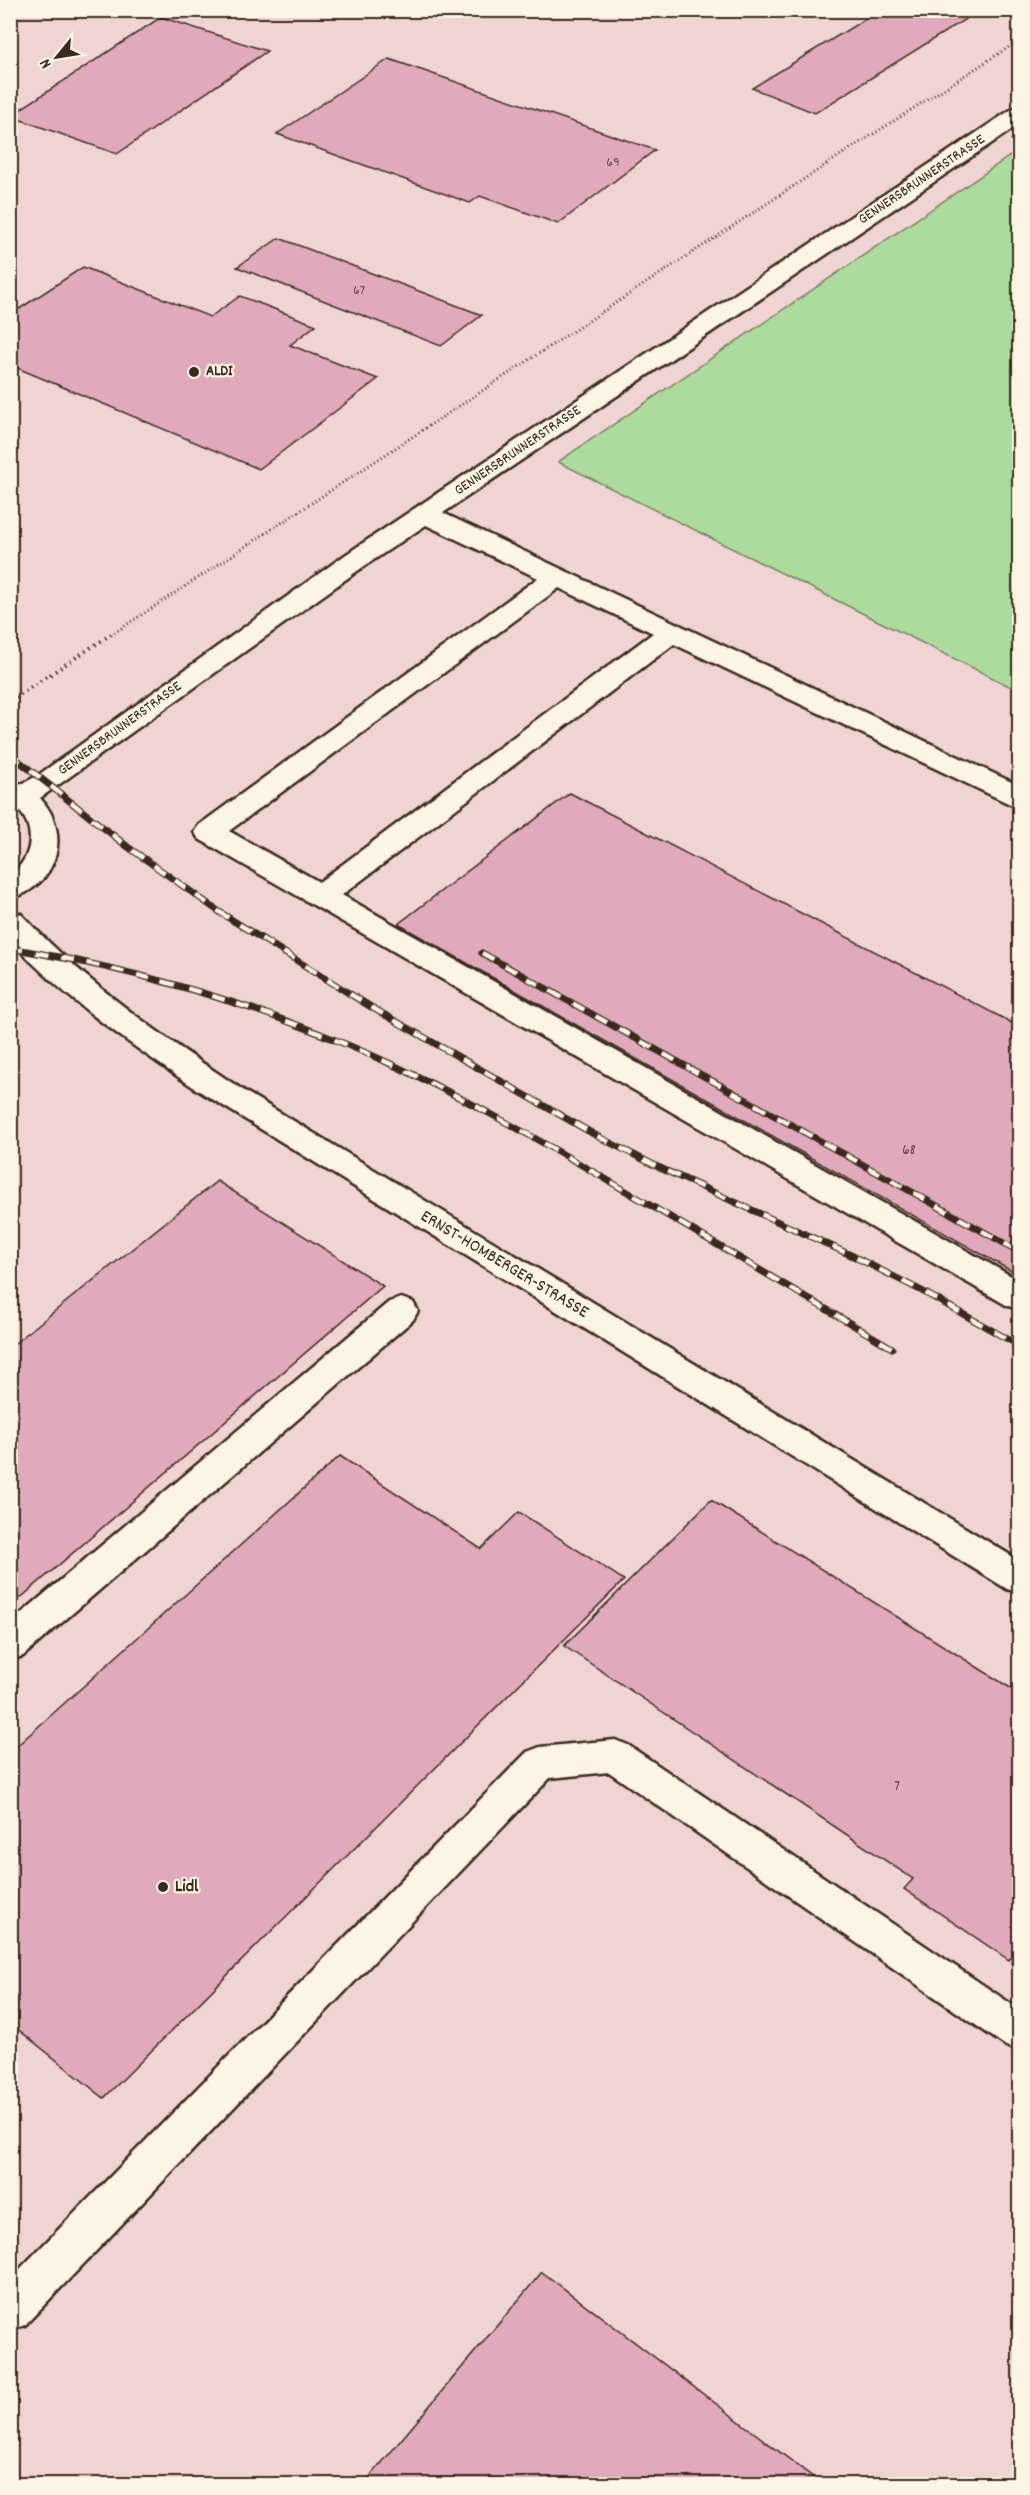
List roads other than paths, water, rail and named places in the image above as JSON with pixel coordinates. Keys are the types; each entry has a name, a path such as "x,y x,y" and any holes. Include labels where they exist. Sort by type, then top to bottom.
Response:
{"street":[{"name":"GENNERSBRUNNERSTRASSE","path":"17,793 47,782 354,561 1020,114"},
{"path":"424,514 1020,798"},
{"path":"557,577 209,832 1020,1297"},
{"path":"321,896 672,632"},
{"path":"10,889 34,868 45,849 46,829 38,811 17,793"},
{"name":"ERNST-HOMBERGER-STRASSE","path":"10,921 38,952 126,1027 238,1102 1020,1579"},
{"path":"10,1645 401,1311"},
{"path":"10,2310 540,1763 615,1756 1020,2033"}],"railway":[{"path":"10,754 128,847 221,913 371,1007 597,1136 658,1167 853,1256 920,1290 1020,1346"},
{"path":"10,948 102,966 194,990 283,1020 371,1055 468,1102 532,1137 892,1348"},
{"path":"482,953 1020,1252"}],"place":[{"name":"ALDI","path":"194,372"},
{"name":"Lidl","path":"163,1887"}]}
